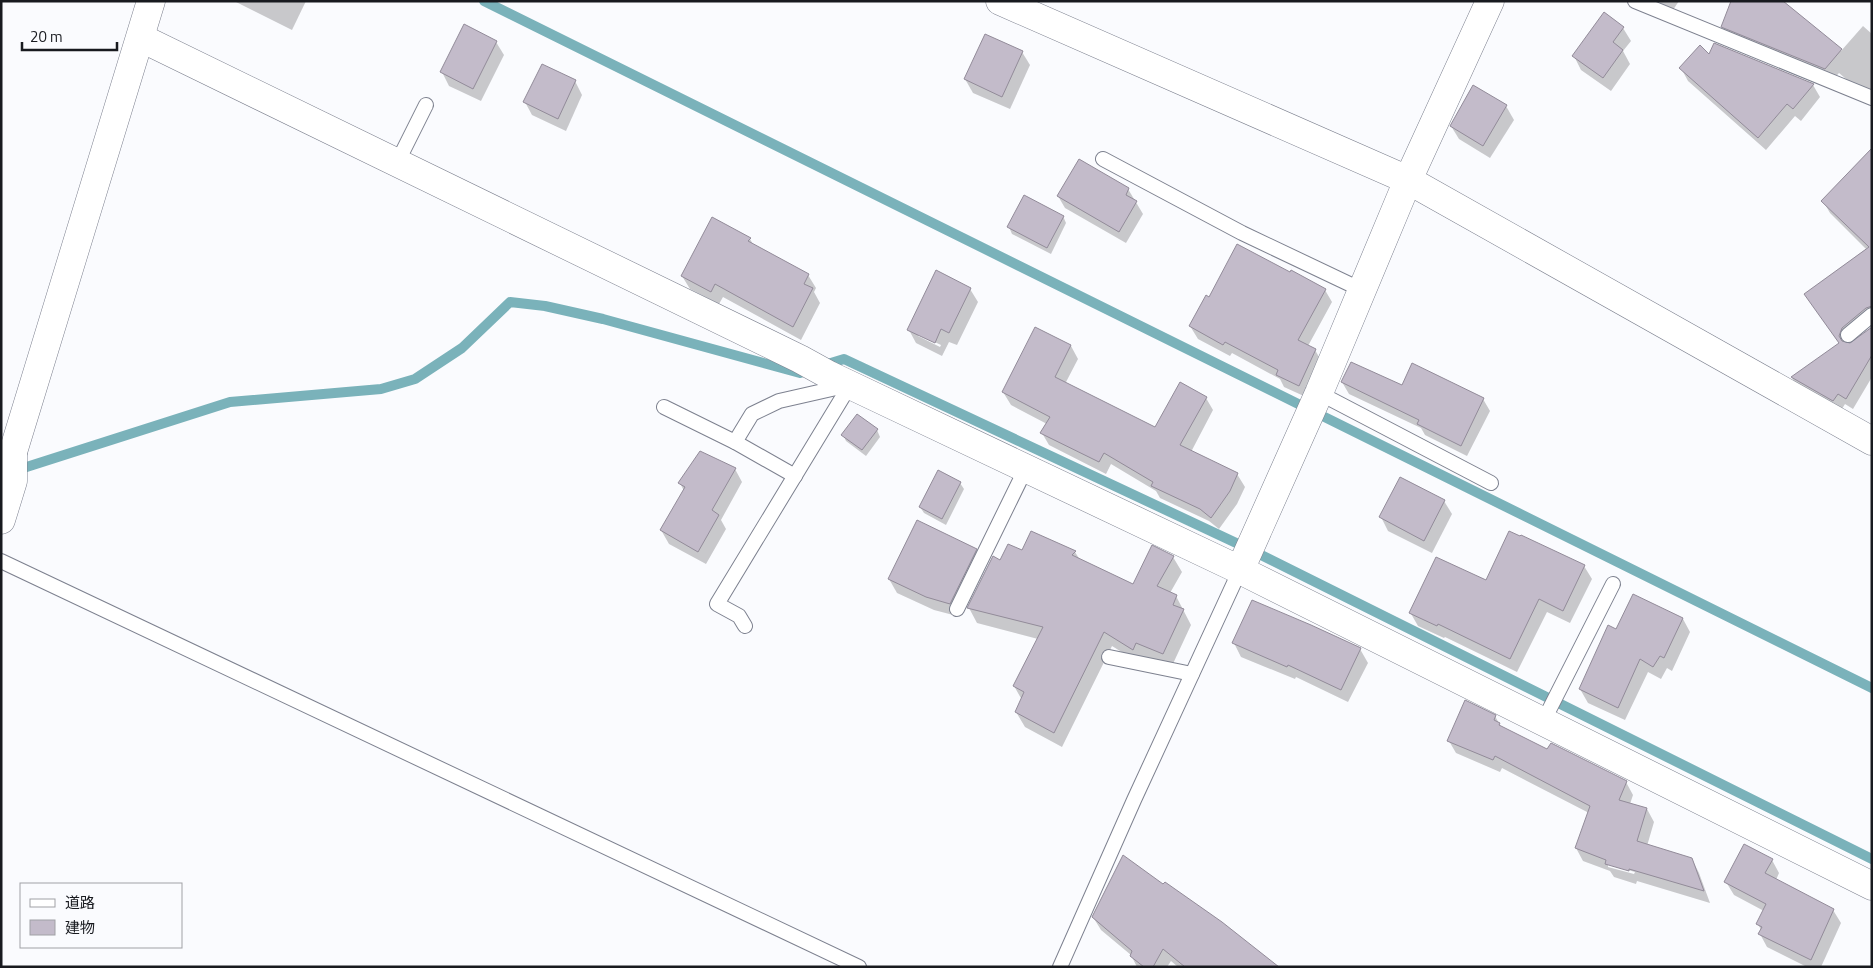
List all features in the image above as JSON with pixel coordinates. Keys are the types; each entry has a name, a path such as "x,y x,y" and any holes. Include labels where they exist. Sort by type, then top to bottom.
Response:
{"street":[{"path":"1,520 10,462 152,1"},
{"path":"1000,1 1408,180 1872,441"},
{"path":"1240,570 1319,393 1408,180 1490,1"},
{"path":"141,38 840,380 1240,570 1872,886"}],"lane":[{"path":"1635,1 1872,98"},
{"path":"397,163 426,105"},
{"path":"1103,158 1242,233 1362,290"},
{"path":"1848,335 1872,315"},
{"path":"735,442 752,414 779,401 840,380"},
{"path":"744,626 738,616 717,604 795,476 840,380"},
{"path":"1319,393 1492,483"},
{"path":"664,407 735,442 795,476"},
{"path":"957,609 1026,468"},
{"path":"1,561 859,967"},
{"path":"1060,967 1240,570"},
{"path":"1544,721 1613,584"},
{"path":"1109,657 1192,674"}],"building":[{"path":"1731,1 1783,1 1842,49 1825,69 1721,27"},
{"path":"1604,12 1624,27 1613,42 1623,50 1603,78 1572,56"},
{"path":"464,24 497,41 473,89 440,72"},
{"path":"985,34 1023,51 1002,97 964,79"},
{"path":"1714,43 1814,84 1793,109 1787,104 1758,138 1679,68 1700,45 1709,54"},
{"path":"542,64 576,80 558,119 523,102"},
{"path":"1473,85 1507,105 1483,146 1450,126"},
{"path":"1872,148 1872,306 1866,308 1842,328 1839,336 1842,341 1850,343 1872,327 1872,355 1846,399 1838,394 1833,401 1791,377 1839,343 1804,294 1869,247 1821,201"},
{"path":"1079,159 1129,188 1126,195 1137,201 1119,232 1057,196"},
{"path":"1024,195 1064,216 1047,248 1007,227"},
{"path":"712,217 751,238 748,241 809,274 804,284 813,288 793,327 715,284 711,292 681,276"},
{"path":"1237,244 1326,289 1298,340 1316,349 1299,386 1276,375 1278,370 1225,342 1223,345 1189,326 1206,295 1209,297"},
{"path":"936,270 971,288 949,333 941,329 935,343 907,330"},
{"path":"1035,327 1071,345 1055,377 1155,427 1180,382 1207,397 1180,445 1238,473 1230,491 1211,518 1200,509 1151,486 1153,482 1104,453 1099,462 1040,433 1050,417 1002,392"},
{"path":"1351,362 1402,385 1412,363 1484,398 1461,446 1417,424 1419,420 1341,382"},
{"path":"857,414 878,429 862,450 841,435"},
{"path":"700,451 736,468 712,510 719,515 698,552 660,530 685,487 678,483"},
{"path":"938,470 961,482 942,519 919,507"},
{"path":"1400,477 1445,500 1424,541 1379,517"},
{"path":"917,520 977,549 950,604 926,597 888,579"},
{"path":"1031,531 1076,551 1072,555 1133,584 1152,545 1174,556 1157,586 1177,595 1173,605 1184,609 1163,654 1136,643 1133,650 1104,632 1054,733 1015,712 1024,692 1013,686 1043,627 967,608 993,556 1000,560 1008,544 1022,550"},
{"path":"1509,531 1585,565 1563,611 1539,599 1510,659 1438,624 1437,626 1409,613 1436,557 1486,580"},
{"path":"1633,594 1683,618 1664,658 1660,656 1653,667 1640,659 1618,708 1579,689 1608,625 1616,629"},
{"path":"1252,600 1361,648 1341,690 1288,665 1287,667 1232,643"},
{"path":"1465,700 1496,715 1494,720 1500,723 1499,725 1547,749 1551,743 1627,781 1619,800 1647,808 1637,841 1692,858 1704,891 1605,864 1606,860 1575,848 1590,806 1495,756 1493,760 1447,741"},
{"path":"1744,844 1773,859 1765,873 1834,909 1811,960 1758,934 1762,927 1756,924 1766,904 1724,882"},
{"path":"1123,855 1163,884 1165,882 1222,922 1279,967 1185,967 1163,949 1153,967 1144,967 1130,956 1132,951 1092,917"}],"waterway":[{"path":"484,1 1872,688"},
{"path":"14,471 230,402 381,389 415,379 462,348 510,302 545,306 603,319 800,373 807,371"},
{"path":"821,366 844,359 1249,549 1872,859"}]}
